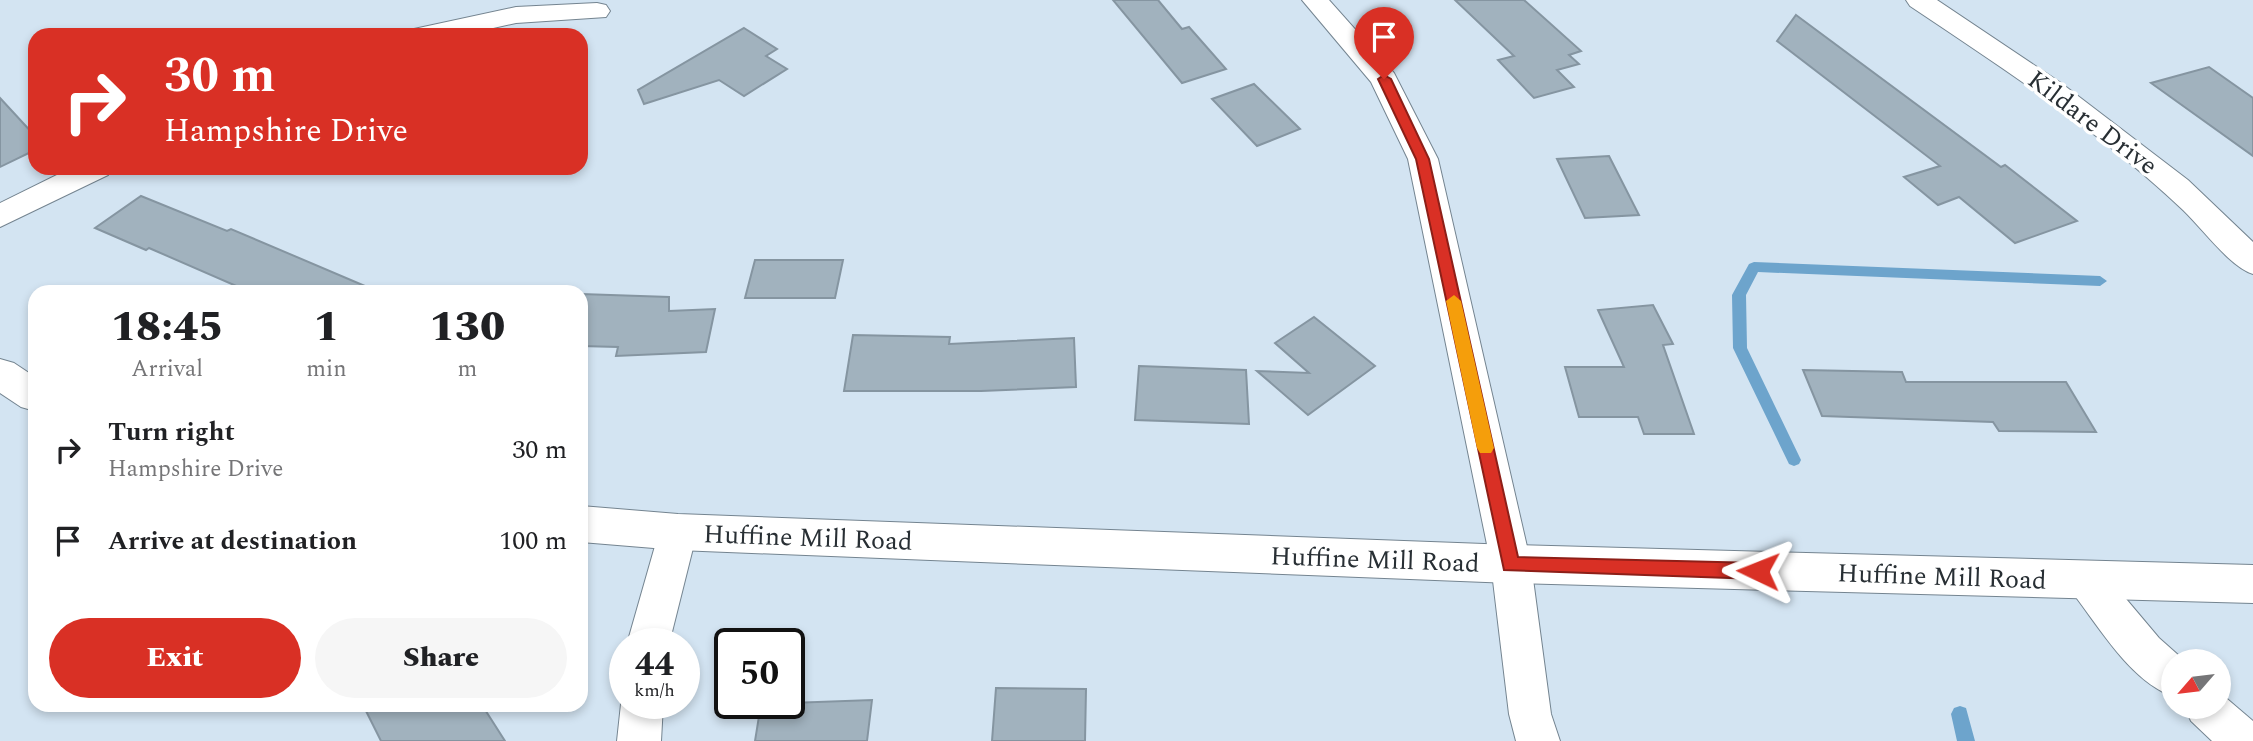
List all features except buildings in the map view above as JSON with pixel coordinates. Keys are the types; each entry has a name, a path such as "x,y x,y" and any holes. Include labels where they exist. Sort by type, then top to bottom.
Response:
{"main road":[{"path":"0,374 28,392"},
{"name":"Huffine Mill Road","path":"588,525 678,532 1511,564 2253,584"}],"street":[{"path":"1315,0 1384,79 1423,159 1511,564 1530,714 1538,741"},
{"name":"Kildare Drive","path":"1919,0 2109,131 2166,176 2230,235 2253,262"},
{"path":"456,28 516,15 597,11"},
{"path":"0,216 83,175"},
{"path":"652,628 678,532"},
{"path":"2086,580 2144,651 2161,666"},
{"path":"639,741 641,719"},
{"path":"2219,719 2243,741"}],"waterway":[{"path":"1794,460 1740,348 1739,295 1754,267 2100,281"},
{"path":"1960,714 1966,741"}],"slow traffic":[{"path":"1454,301 1485,448"}],"route":[{"path":"1384,79 1423,159 1511,564 1758,571"}]}
